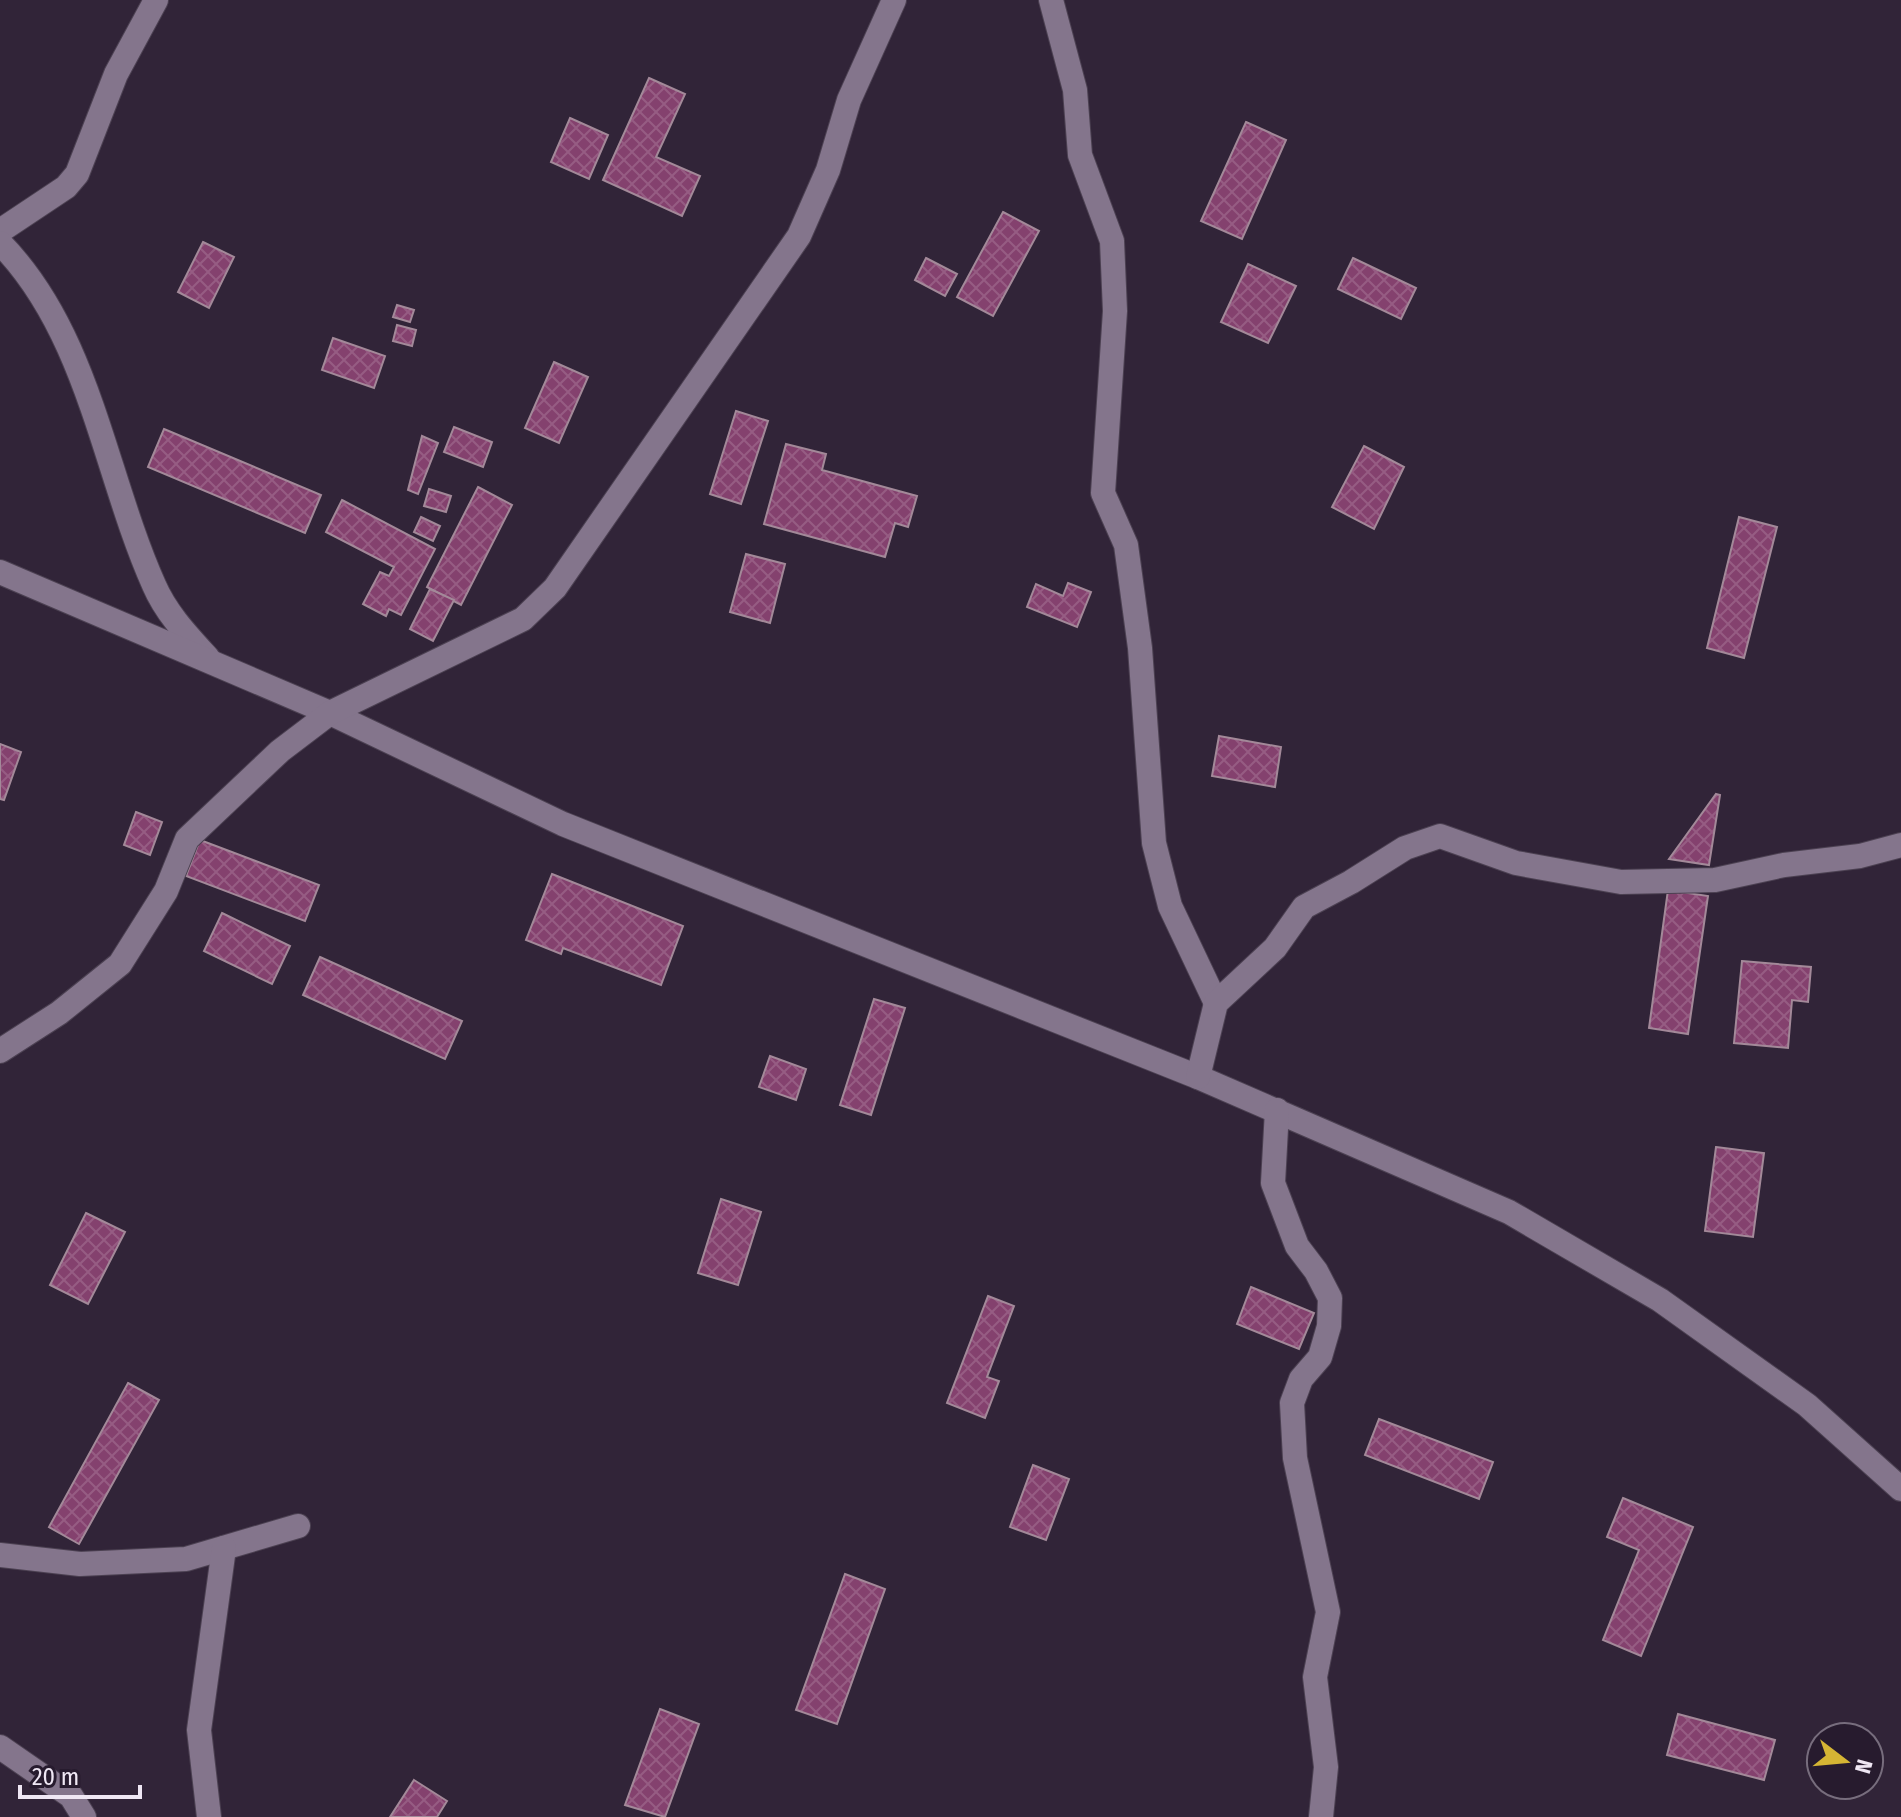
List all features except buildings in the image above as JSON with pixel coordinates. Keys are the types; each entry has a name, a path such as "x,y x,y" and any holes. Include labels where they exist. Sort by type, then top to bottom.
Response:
{"street":[{"path":"0,231 66,187 77,174 116,74 156,0"},
{"path":"0,1051 59,1013 120,964 166,891 187,839 280,751 330,713 513,625 555,588 799,236 828,170 849,100 894,0"},
{"path":"1051,0 1075,90 1080,155 1112,241 1115,311 1103,493 1126,545 1140,648 1154,843 1170,906 1216,1003"},
{"path":"0,243 27,270 65,339 154,586 178,625 214,665"},
{"path":"0,572 330,713 563,824 1198,1077 1509,1212 1660,1300 1807,1405 1901,1489"},
{"path":"1198,1077 1216,1003 1275,948 1304,907 1405,848 1440,836 1516,863 1621,882 1715,880 1784,865 1860,856 1901,845"},
{"path":"1277,1110 1273,1183 1297,1246 1316,1271 1330,1298 1329,1326 1320,1357 1301,1379 1292,1403 1295,1458 1328,1612 1315,1677 1326,1767 1321,1817"},
{"path":"0,1555 80,1564 186,1559 298,1526"},
{"path":"209,1817 199,1730 224,1548"},
{"path":"0,1747 71,1796 84,1817"}]}
